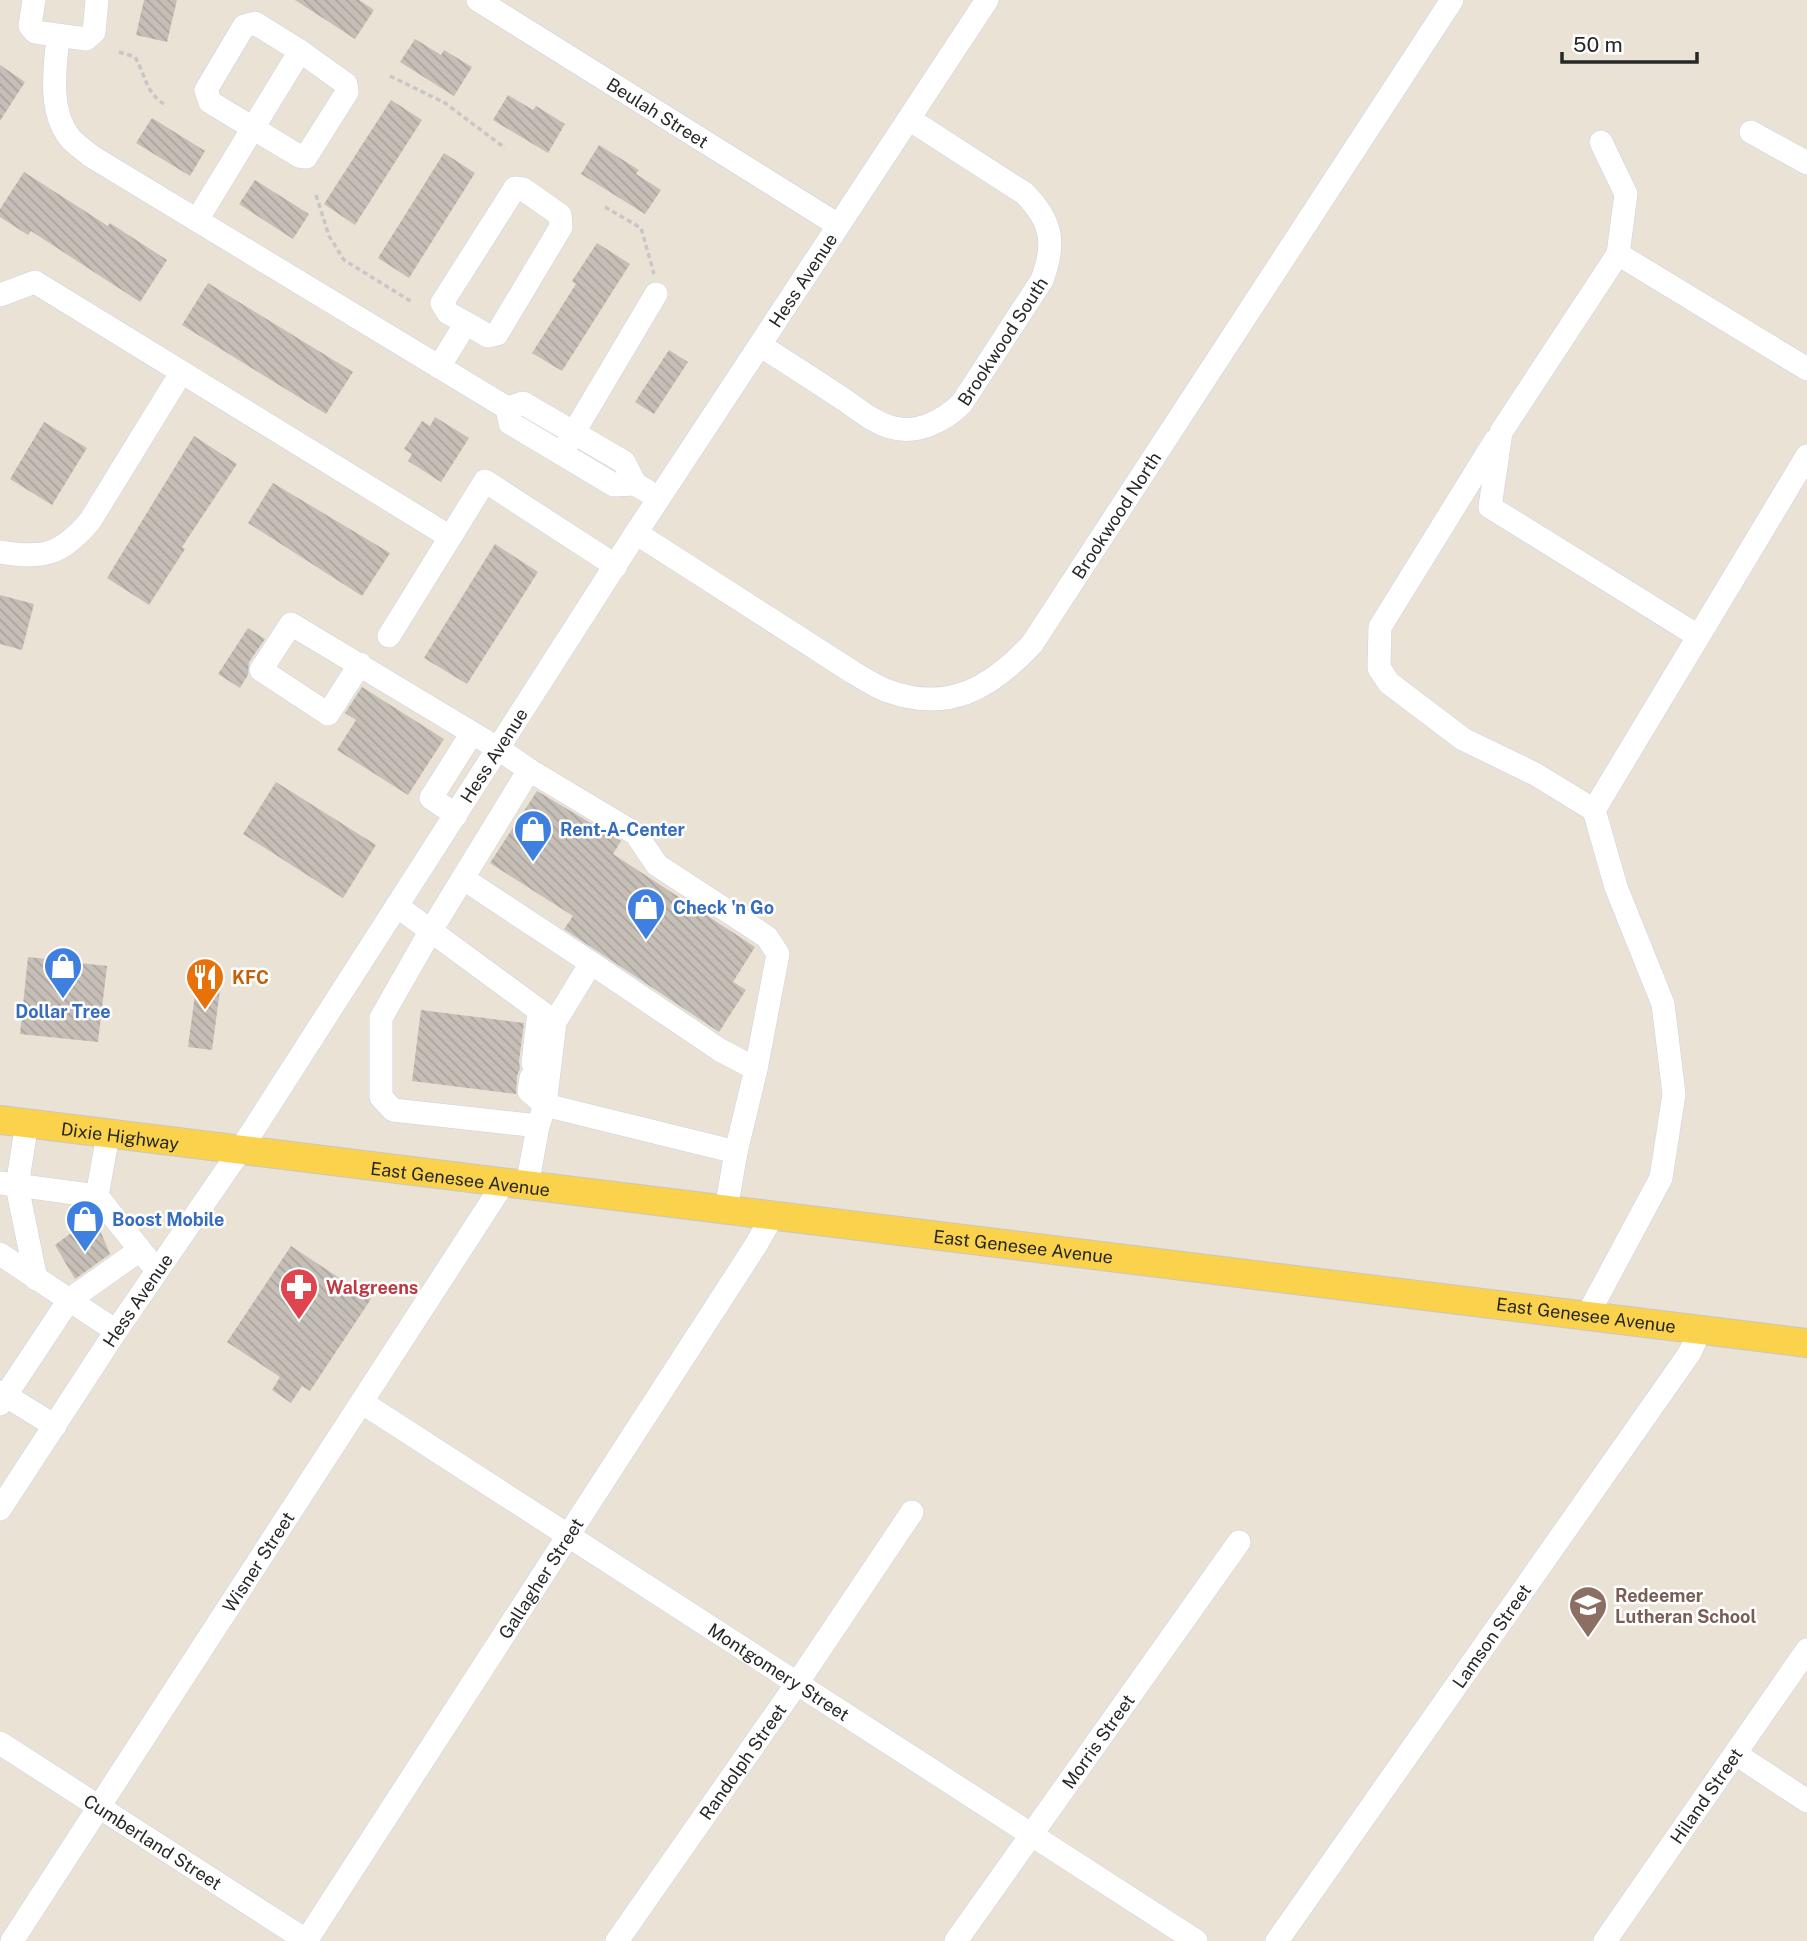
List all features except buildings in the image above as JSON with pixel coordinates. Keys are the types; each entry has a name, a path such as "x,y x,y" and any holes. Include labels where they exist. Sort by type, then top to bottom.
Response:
{"main road":[{"name":"Dixie Highway","path":"13,1122 239,1152"},
{"name":"East Genesee Avenue","path":"239,1152 1807,1343"}],"street":[{"path":"34,0 30,26 35,32 86,39 94,32 97,0"},
{"name":"Beulah Street","path":"478,0 838,225"},
{"name":"Hess Avenue","path":"0,1509 116,1331 239,1152 636,533 987,0"},
{"name":"Brookwood North","path":"636,533 886,691 915,699 949,698 979,688 1009,668 1032,644 1452,0"},
{"path":"255,23 346,84 347,92 306,157 299,156 253,129 210,102 205,90 244,26 255,23"},
{"path":"58,37 54,78 58,112 69,137 91,156 507,408 510,423 561,454 614,485 635,484"},
{"path":"198,220 300,51"},
{"name":"Brookwood South","path":"761,346 874,419 895,428 916,429 937,422 951,414 962,403 1042,280 1049,253 1047,224 1039,208 1024,193 909,119"},
{"path":"1751,132 1807,163"},
{"path":"1587,1315 1661,1178 1674,1094 1663,1004 1616,887 1594,810 1535,774 1463,739 1389,682 1379,668 1380,627 1501,432 1618,254 1626,194 1601,142"},
{"path":"515,188 523,189 560,215 561,227 497,334 488,335 466,323 448,313 442,303 515,188"},
{"path":"1618,254 1807,369"},
{"path":"0,295 35,282 450,537"},
{"path":"561,454 655,285"},
{"path":"439,367 466,323"},
{"path":"0,552 19,555 48,554 72,542 90,521 181,373"},
{"path":"507,408 523,403 624,462 635,484 659,499"},
{"path":"1501,432 1490,507 1698,636"},
{"path":"1594,810 1807,456"},
{"path":"389,636 485,481 615,566"},
{"path":"360,664 636,835 657,865 767,937 778,954 726,1210"},
{"path":"456,815 430,798 472,733"},
{"path":"529,770 381,1018 381,1097 393,1110 541,1116 736,1153"},
{"path":"464,878 720,1049 756,1069"},
{"path":"397,906 547,1016"},
{"path":"541,1116 529,1091 547,1016 591,963"},
{"path":"515,1185 541,1116 547,1016"},
{"path":"13,1122 8,1184 36,1279"},
{"path":"97,1196 108,1135"},
{"path":"8,1184 97,1196 157,1271"},
{"name":"Wisner Street","path":"12,1941 363,1403 515,1185"},
{"name":"Gallagher Street","path":"306,1941 749,1257 773,1215"},
{"path":"55,1426 2,1397 69,1300 140,1250"},
{"path":"0,1254 116,1331"},
{"name":"Lamson Street","path":"1277,1941 1689,1354 1701,1329"},
{"name":"Montgomery Street","path":"363,1403 1196,1941"},
{"name":"Randolph Street","path":"617,1941 798,1682 912,1512"},
{"name":"Morris Street","path":"956,1941 1239,1542"},
{"name":"Hiland Street","path":"1605,1941 1807,1650"},
{"name":"Cumberland Street","path":"0,1743 306,1941"},
{"path":"1736,1754 1807,1801"}],"path":[{"path":"119,52 135,57 146,85 155,99 167,106"},
{"path":"390,76 445,103 505,148"},
{"path":"316,195 329,236 344,260 412,302"},
{"path":"605,207 641,228 655,285"}],"place":[{"name":"Rent-A-Center","path":"533,863"},
{"name":"Check 'n Go","path":"646,941"},
{"name":"Dollar Tree","path":"63,1000"},
{"name":"KFC","path":"205,1011"},
{"name":"Boost Mobile","path":"85,1253"},
{"name":"Walgreens","path":"299,1321"},
{"name":"Redeemer Lutheran School","path":"1588,1639"}]}
